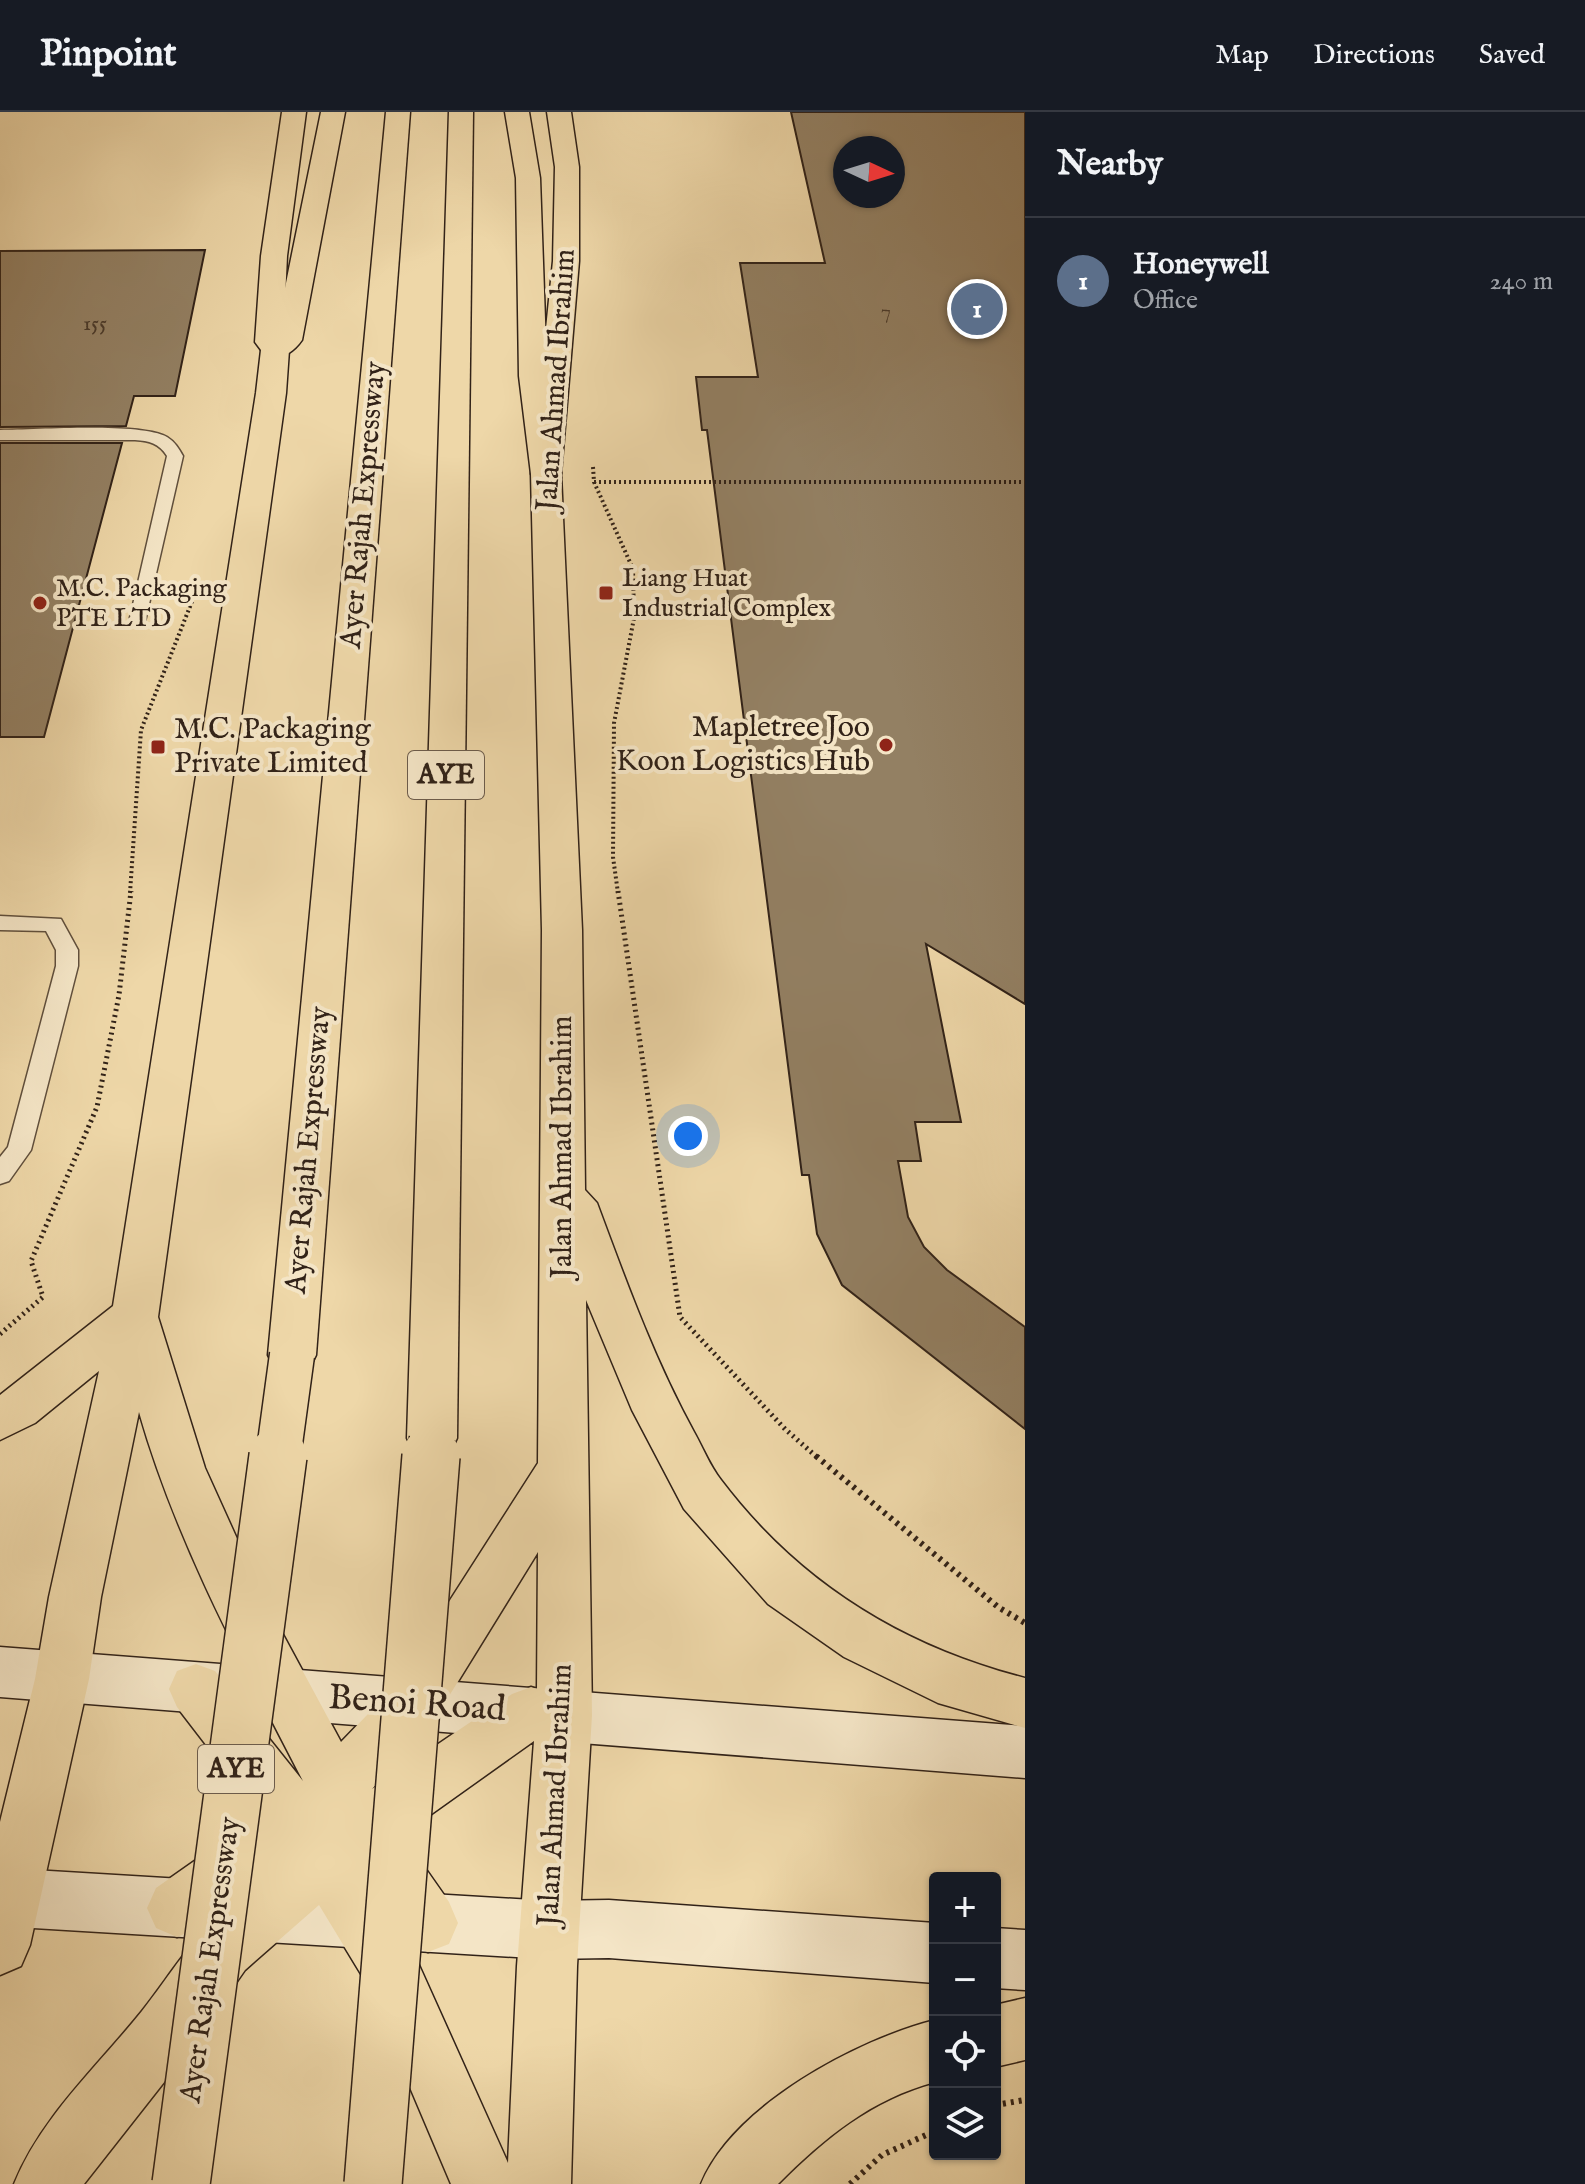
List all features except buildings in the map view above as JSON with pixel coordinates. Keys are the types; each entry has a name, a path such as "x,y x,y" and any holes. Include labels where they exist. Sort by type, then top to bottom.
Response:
{"main road":[{"path":"275,350 269,342 274,256 294,112"},
{"path":"333,112 288,340 275,350 135,1315 75,1597 62,1679 4,1913 177,1908 549,1930 609,1929 929,1953"},
{"name":"Ayer Rajah Expressway","path":"181,2184 292,1355 398,112"},
{"name":"AYE","path":"373,2184 432,1438 461,112"},
{"path":"517,112 528,178 533,376 546,474"},
{"name":"Jalan Ahmad Ibrahim","path":"539,2184 549,1930 547,1714 564,1464 562,930 546,474 566,261 567,167 559,112"},
{"path":"564,1178 646,1383 702,1494 787,1588 863,1640 957,1685 1025,1703"},
{"path":"0,1420 135,1315"},
{"path":"135,1315 180,1468 284,1694 331,1824 358,1918 385,1958 484,2184"},
{"path":"46,2184 75,2140 165,2031 224,1949 268,1913 414,1704 564,1464"},
{"name":"Benoi Road","path":"0,1672 1025,1752"},
{"path":"196,1689 428,1923"},
{"path":"177,1908 331,1824 547,1714"},
{"path":"1001,1958 1025,1960"},
{"path":"1001,2035 1025,2029"},
{"path":"733,2184 803,2114 896,2061 929,2053"}],"lane":[{"path":"0,435 135,435 157,437 169,444 175,456 138,622"},
{"path":"0,923 53,924 67,950 67,966 19,1150 0,1175"}],"path":[{"path":"592,454 594,482 633,569 634,618 614,723 613,857 680,1317 785,1429 884,1516 998,1607 1025,1623"},
{"path":"594,482 1025,482"},
{"path":"0,1334 43,1297 31,1261 97,1107 119,995 132,880 141,730 195,594"},
{"path":"1001,2104 1025,2100"},
{"path":"850,2184 882,2155 929,2134"}],"place":[{"name":"Honeywell","path":"977,309"},
{"name":"Liang Huat Industrial Complex","path":"606,593"},
{"name":"M.C. Packaging PTE LTD","path":"40,603"},
{"name":"Mapletree Joo Koon Logistics Hub","path":"886,745"},
{"name":"M.C. Packaging Private Limited","path":"158,747"}]}
